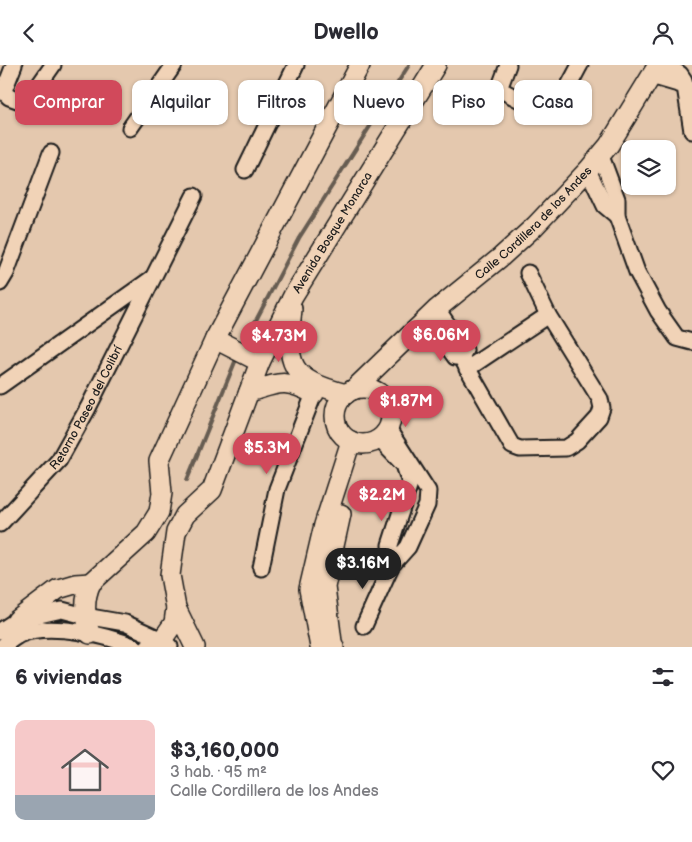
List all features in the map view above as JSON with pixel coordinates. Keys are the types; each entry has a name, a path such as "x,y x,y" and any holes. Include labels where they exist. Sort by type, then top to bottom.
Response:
{"street":[{"path":"14,65 5,88 5,93 9,97 20,101 32,95 53,65"},
{"path":"130,128 174,65"},
{"path":"245,170 296,65"},
{"path":"88,625 87,591 91,583 146,533 159,513 162,493 159,461 215,339 360,65"},
{"name":"Avenida Bosque Monarca","path":"161,645 174,623 176,609 170,575 176,532 185,515 212,491 249,392 247,355 293,296 436,65"},
{"path":"508,65 499,89 541,111 548,110 558,102 580,65"},
{"path":"658,69 685,85 692,131"},
{"name":"Calle Cordillera de los Andes","path":"345,397 432,314 535,226 601,156 658,69"},
{"path":"0,283 6,273 34,202 51,153"},
{"path":"601,156 617,199 617,216 637,272 658,311 677,338 692,342"},
{"path":"588,170 605,206 617,216"},
{"name":"Retorno Paseo del Colibrí","path":"0,524 59,460 88,408 194,196"},
{"path":"432,314 464,350 464,363 512,446 520,449 566,448 577,441 599,417 602,408 600,399 548,315 528,273"},
{"name":"Retorno Paseo del Colibrí","path":"0,386 152,278"},
{"path":"293,296 289,339 291,361 297,370 316,389"},
{"path":"464,363 548,315"},
{"path":"215,339 247,355"},
{"path":"378,393 384,359"},
{"path":"249,392 278,383 287,383 345,397"},
{"path":"320,647 309,589 324,525 370,438 390,423 390,409 383,397 370,389 362,388 345,397 335,416 340,431 370,438 404,465 410,483 390,545 391,566"},
{"path":"261,568 277,489 316,389"},
{"path":"364,626 391,566 408,547 427,505 428,491 370,438"},
{"path":"334,647 325,587 337,526 370,438"},
{"path":"162,493 177,505 195,506"},
{"path":"0,631 58,589 75,584 91,583"},
{"path":"176,609 196,647"},
{"path":"17,620 62,610 88,625 136,647"},
{"path":"1,647 22,634 88,625 125,623 161,645"}],"waterway":[{"path":"242,347 299,238 409,65"},
{"path":"187,480 237,357"}]}
